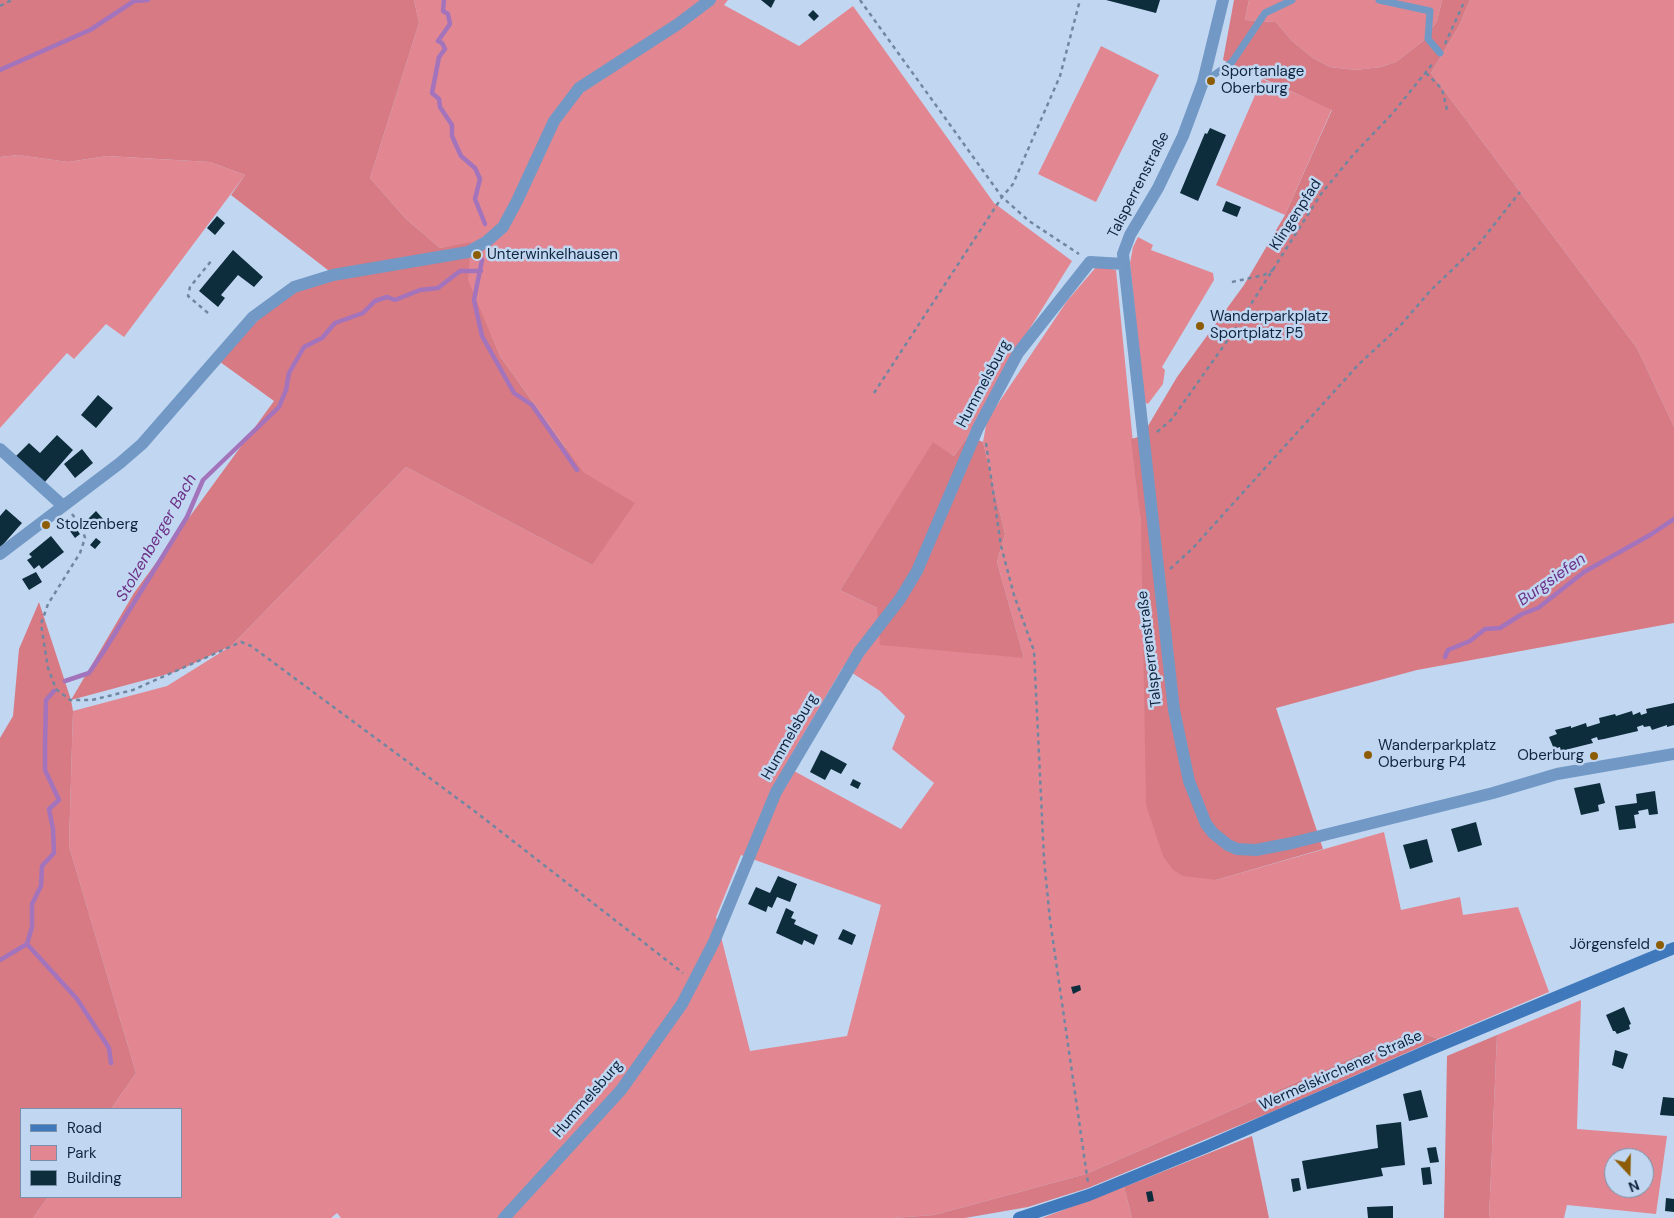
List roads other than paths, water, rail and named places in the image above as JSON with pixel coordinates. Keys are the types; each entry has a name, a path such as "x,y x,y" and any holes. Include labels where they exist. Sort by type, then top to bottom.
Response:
{"main road":[{"name":"Wermelskirchener Straße","path":"1019,1218 1089,1194 1206,1147 1429,1050 1674,948"}],"street":[{"path":"0,554 62,505 120,463 142,444 253,317 294,287 333,275 468,252 486,242 503,227 554,121 567,101 593,77 646,44 710,0"},
{"name":"Talsperrenstraße","path":"1223,0 1203,82 1171,164 1130,235 1123,254 1174,710 1189,781 1200,814 1210,830 1220,840 1237,849 1256,850 1292,843 1493,793 1557,774 1674,754"},
{"name":"Hummelsburg","path":"504,1218 621,1090 682,1004 714,942 776,792 859,652 900,599 917,571 978,428 1023,344 1090,262 1123,264"},
{"path":"0,449 62,505"}],"lane":[{"path":"1203,82 1222,71 1236,56 1265,13 1292,0"},
{"path":"1379,0 1430,11 1428,39 1439,55"}],"waterway":[{"path":"0,70 90,30 134,1 148,0"},
{"path":"444,0 443,11 448,14 450,24 438,41 442,43 445,49 439,57 432,93 439,99 440,107 452,125 452,136 461,156 475,168 480,179 475,199 485,224"},
{"path":"482,260 474,300 482,336 514,393 532,405 577,470"},
{"name":"Stolzenberger Bach","path":"65,681 89,673 187,517 203,480 279,407 286,390 289,373 304,347 322,338 335,323 363,313 375,301 387,297 395,300 420,290 438,288 460,271 481,271"},
{"name":"Burgsiefen","path":"1445,657 1448,650 1470,641 1485,629 1500,628 1522,614 1538,608 1584,572 1650,535 1674,519"},
{"name":"Stolzenberger Bach","path":"0,960 27,944 32,927 32,904 41,886 42,866 54,853 53,829 49,809 59,800 45,770 46,700 54,691"},
{"path":"27,944 77,999 109,1048 111,1063"}],"place":[{"name":"Sportanlage Oberburg","path":"1211,81"},
{"name":"Unterwinkelhausen","path":"477,255"},
{"name":"Wanderparkplatz Sportplatz P5","path":"1200,326"},
{"name":"Stolzenberg","path":"46,525"},
{"name":"Wanderparkplatz Oberburg P4","path":"1368,755"},
{"name":"Oberburg","path":"1594,756"},
{"name":"Jörgensfeld","path":"1660,945"}]}
